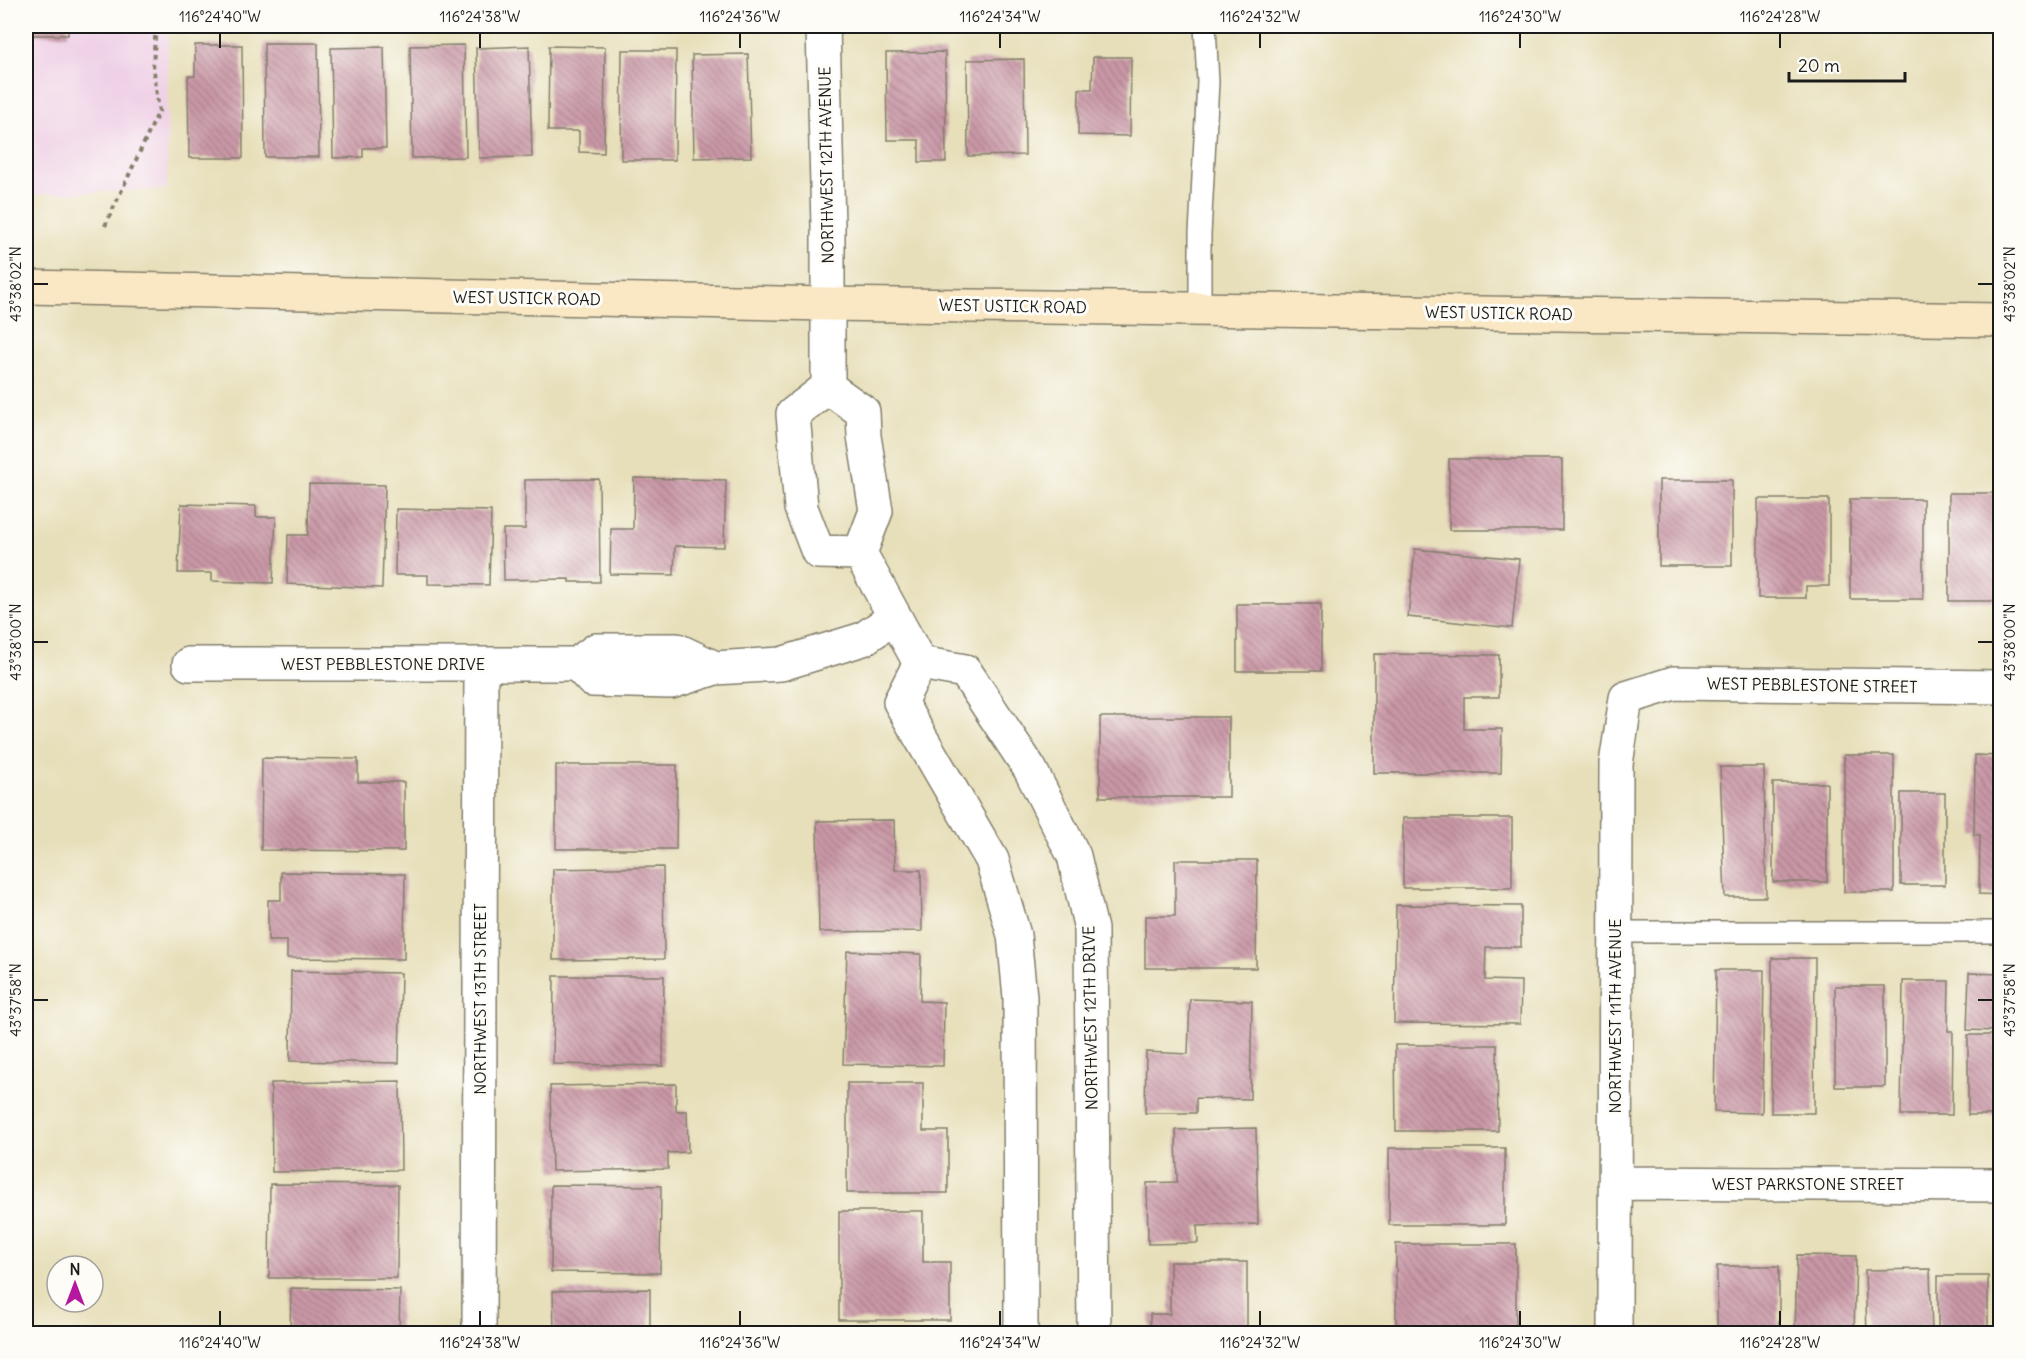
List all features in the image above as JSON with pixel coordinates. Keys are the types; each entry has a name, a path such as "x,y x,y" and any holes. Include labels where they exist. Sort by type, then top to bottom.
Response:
{"main road":[{"name":"WEST USTICK ROAD","path":"26,286 827,304 2001,320"}],"street":[{"name":"NORTHWEST 12TH AVENUE","path":"823,26 828,227 827,304"},
{"path":"827,304 828,387"},
{"path":"828,387 793,414 801,508 819,552 860,554"},
{"path":"828,387 863,412 864,436 876,511 860,554 920,663 900,702 992,860 1014,935 1020,998 1021,1334"},
{"name":"WEST PEBBLESTONE DRIVE","path":"189,664 577,664 592,680 671,682 715,668 781,664 863,639 895,617"},
{"name":"NORTHWEST 12TH DRIVE","path":"920,663 964,671 1030,769 1074,856 1091,928 1094,1334"},
{"name":"NORTHWEST 13TH STREET","path":"479,1334 481,664"},
{"name":"WEST PEBBLESTONE STREET","path":"1626,699 1674,683 2001,687"},
{"name":"NORTHWEST 11TH AVENUE","path":"1615,1334 1616,764 1626,699"},
{"name":"WEST PARKSTONE STREET","path":"1615,1183 2001,1185"}],"lane":[{"path":"1200,309 1200,234 1208,82 1205,26"},
{"path":"1616,932 2001,932"}],"path":[{"path":"105,226 159,111 153,64 156,26"}],"shaded area":[{"path":"26,26 168,26 167,189 26,195"}],"building":[{"path":"26,26 68,26 68,35 26,35"},
{"path":"264,43 318,43 319,157 265,157"},
{"path":"195,45 242,45 243,158 189,158 188,76 195,76"},
{"path":"464,45 466,157 412,158 410,46"},
{"path":"529,46 532,157 479,158 476,48"},
{"path":"549,46 605,47 604,153 579,152 579,131 548,131"},
{"path":"384,47 386,148 363,148 363,157 333,158 331,48"},
{"path":"622,50 676,50 675,160 621,160"},
{"path":"945,52 946,162 919,162 919,140 887,140 886,53"},
{"path":"748,54 751,157 694,158 692,55"},
{"path":"1093,57 1131,57 1130,136 1078,135 1079,89 1092,89"},
{"path":"1024,59 1025,155 968,156 967,60"},
{"path":"1449,459 1562,459 1562,530 1449,530"},
{"path":"634,478 726,480 724,547 675,546 674,575 610,574 611,529 633,529"},
{"path":"599,479 600,582 569,582 569,579 504,580 503,529 525,529 525,480"},
{"path":"1659,480 1732,480 1732,566 1659,566"},
{"path":"309,484 385,485 382,588 287,584 288,535 308,535"},
{"path":"1949,493 2000,493 2000,601 1949,601"},
{"path":"1758,499 1829,499 1829,586 1806,586 1806,598 1758,598"},
{"path":"1850,499 1923,499 1923,599 1850,599"},
{"path":"181,504 256,506 256,517 276,517 273,583 212,581 212,573 178,573"},
{"path":"396,509 491,511 489,585 428,584 428,575 395,575"},
{"path":"1415,549 1519,559 1512,628 1408,617"},
{"path":"1237,604 1321,604 1321,671 1237,671"},
{"path":"1374,654 1499,655 1499,697 1464,697 1464,729 1502,729 1501,773 1374,773"},
{"path":"1100,717 1229,717 1229,797 1100,797"},
{"path":"1844,755 1894,755 1894,892 1844,892"},
{"path":"1975,755 2000,756 2000,895 1979,894 1980,835 1974,835"},
{"path":"262,758 358,759 358,782 404,782 404,851 261,850"},
{"path":"556,765 677,765 676,849 556,849"},
{"path":"1720,767 1764,767 1766,897 1725,897"},
{"path":"1773,783 1827,783 1827,882 1773,882"},
{"path":"1901,793 1945,793 1945,885 1901,885"},
{"path":"1403,818 1512,818 1512,888 1403,888"},
{"path":"894,820 895,870 921,870 922,931 819,932 817,821"},
{"path":"1175,860 1257,860 1256,968 1145,968 1145,916 1175,916"},
{"path":"663,867 664,959 553,960 553,869"},
{"path":"281,872 405,874 404,959 287,958 287,941 268,941 268,900 281,900"},
{"path":"1396,905 1521,906 1521,947 1486,947 1485,980 1521,981 1520,1024 1394,1023"},
{"path":"847,951 921,954 920,1001 944,1002 943,1066 843,1064"},
{"path":"1772,958 1815,958 1814,1113 1771,1113"},
{"path":"1716,970 1764,970 1762,1113 1714,1112"},
{"path":"291,971 401,973 399,1063 290,1061"},
{"path":"1969,973 2000,974 2000,1018 1996,1017 1996,1031 1967,1030"},
{"path":"554,976 664,976 663,1066 553,1064"},
{"path":"1903,981 1949,981 1948,1031 1953,1031 1952,1115 1901,1115"},
{"path":"1835,986 1885,986 1885,1087 1835,1087"},
{"path":"1190,999 1252,1001 1250,1099 1196,1098 1196,1113 1145,1113 1146,1052 1188,1054"},
{"path":"1968,1035 2000,1035 2000,1115 1968,1115"},
{"path":"1395,1045 1497,1045 1498,1131 1396,1131"},
{"path":"400,1081 401,1170 272,1172 271,1083"},
{"path":"847,1083 923,1083 923,1131 948,1131 948,1193 847,1193"},
{"path":"676,1084 676,1111 687,1111 688,1152 668,1153 668,1169 552,1171 550,1086"},
{"path":"1256,1128 1258,1224 1197,1226 1198,1243 1148,1244 1147,1183 1177,1182 1176,1130"},
{"path":"1389,1148 1505,1148 1505,1225 1389,1225"},
{"path":"270,1184 398,1185 397,1278 269,1278"},
{"path":"551,1185 661,1186 660,1273 551,1272"},
{"path":"839,1211 923,1211 923,1262 950,1262 950,1320 839,1320"},
{"path":"1396,1244 1516,1244 1516,1334 1396,1334"},
{"path":"1797,1255 1856,1256 1854,1334 1795,1334"},
{"path":"1170,1262 1247,1262 1247,1334 1150,1334 1150,1314 1170,1314"},
{"path":"1717,1266 1779,1266 1779,1334 1717,1334"},
{"path":"1930,1269 1932,1334 1867,1334 1865,1270"},
{"path":"1938,1276 1988,1276 1988,1334 1938,1334"},
{"path":"291,1288 400,1290 399,1334 290,1334"},
{"path":"650,1289 650,1334 554,1334 553,1291"}]}
